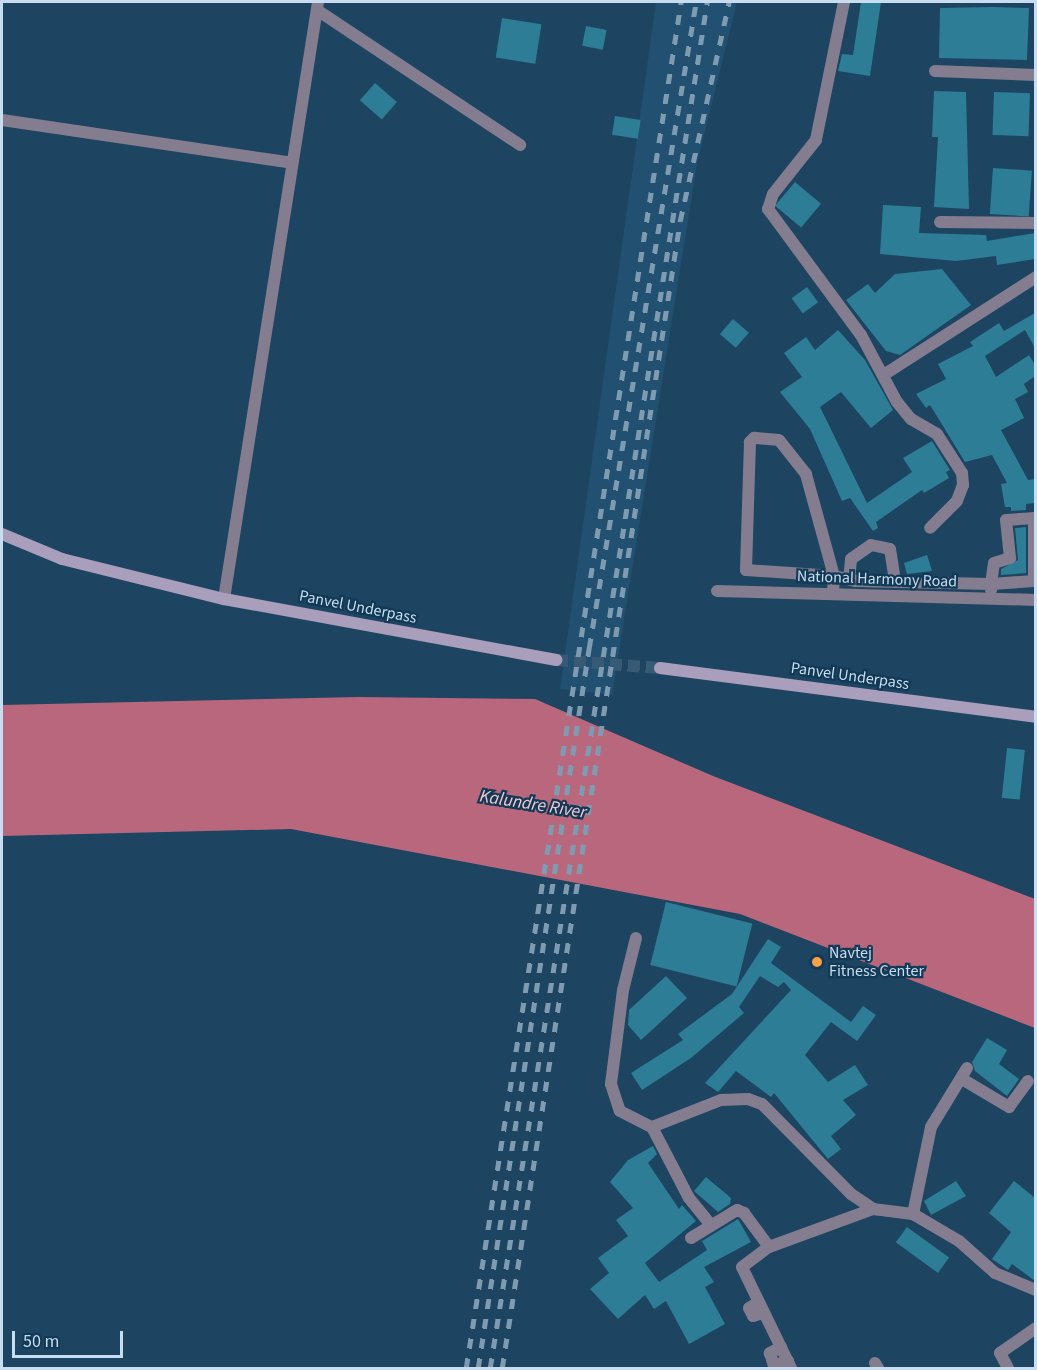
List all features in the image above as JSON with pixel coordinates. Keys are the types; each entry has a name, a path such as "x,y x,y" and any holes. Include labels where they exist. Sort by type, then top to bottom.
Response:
{"main road":[{"name":"Panvel Underpass","path":"2,534 63,559 224,599 556,660"},
{"name":"Panvel Underpass","path":"660,668 1035,717"}],"street":[{"path":"844,2 816,140 773,194 768,209 885,374 897,402 911,419 937,434 962,473 963,486 957,501 930,528"},
{"path":"224,599 318,6 520,145"},
{"path":"935,71 1035,75"},
{"path":"2,120 292,163"},
{"path":"940,222 1035,223"},
{"path":"885,374 1035,277"},
{"path":"833,594 834,576 806,474 778,440 754,438 750,442 742,567 754,572 834,576 895,582 991,584 1034,581 1035,518 1006,520 1010,558 994,563 991,584 991,598"},
{"path":"849,579 851,559 871,545 890,549 895,582"},
{"path":"753,592 754,572"},
{"name":"National Harmony Road","path":"717,591 1035,600"},
{"path":"636,938 622,990 611,1084 620,1111 652,1127 689,1198 710,1224"},
{"path":"914,1214 931,1127 964,1074 1009,1107 1028,1081"},
{"path":"652,1127 721,1100 748,1099 762,1104 851,1194 873,1209 914,1214 959,1241 995,1273 1035,1290"},
{"path":"790,1365 741,1267 769,1248 873,1209"},
{"path":"691,1238 710,1224 737,1210 744,1213 769,1248"},
{"path":"1008,1368 1000,1353 1035,1328"}],"shaded area":[{"path":"656,2 737,2 697,164 612,695 560,689"}],"water":[{"name":"Kalundre River","path":"358,697 535,699 713,776 1035,899 1035,1028 740,914 291,829 2,836 2,705"}],"building":[{"path":"861,2 881,2 870,76 838,71 842,54 853,55"},
{"path":"940,8 1029,8 1027,60 939,58"},
{"path":"502,18 542,24 535,64 496,58"},
{"path":"586,26 607,30 603,50 582,46"},
{"path":"375,83 397,102 382,119 360,100"},
{"path":"934,91 966,92 969,209 934,207 938,137 932,137"},
{"path":"994,92 1030,93 1028,136 992,135"},
{"path":"615,116 641,120 638,139 612,135"},
{"path":"993,168 1032,171 1029,217 990,214"},
{"path":"795,182 821,204 801,228 775,206"},
{"path":"883,205 921,207 919,233 986,235 987,241 1035,233 1035,259 997,265 996,256 956,261 880,254"},
{"path":"942,269 971,305 900,355 886,351 846,300 868,284 875,293 895,274"},
{"path":"807,287 818,302 803,314 792,298"},
{"path":"1035,313 1035,348 1025,330 985,356 996,377 1029,355 1035,365 1035,376 1024,384 1028,392 1015,399 1024,418 1001,430 1028,480 1035,479 1035,503 1026,504 1026,510 1011,511 1011,507 1005,507 1001,484 1007,483 992,455 965,462 930,405 926,408 916,394 946,379 938,364 973,346 970,342 999,323 1004,331"},
{"path":"733,319 749,333 736,348 720,334"},
{"path":"838,330 865,360 893,410 871,428 841,392 820,407 867,503 912,472 903,458 932,441 950,470 946,472 949,478 924,493 922,490 876,522 878,528 873,531 850,498 842,501 810,429 780,392 802,377 784,353 806,337 815,350"},
{"path":"1026,527 1026,573 1001,575 1001,569 1018,560 1015,528"},
{"path":"927,555 932,571 907,574 904,563"},
{"path":"1007,748 1025,750 1020,800 1002,798"},
{"path":"666,902 752,924 737,987 650,965"},
{"path":"768,939 781,947 771,963 851,1022 863,1006 876,1015 857,1041 831,1022 805,1055 828,1082 855,1065 868,1085 843,1100 856,1115 831,1136 841,1149 828,1159 774,1093 771,1097 736,1071 718,1092 705,1083 791,990 784,982 778,987 760,976 739,1007 744,1013 691,1058 642,1090 631,1073 683,1040 678,1034 732,994"},
{"path":"666,976 687,998 641,1040 628,1025 629,1010"},
{"path":"987,1038 1007,1050 999,1064 1019,1079 1007,1096 975,1071 972,1062"},
{"path":"653,1146 657,1154 648,1163 679,1209 682,1205 696,1221 645,1263 659,1282 707,1250 702,1241 738,1219 751,1242 704,1267 714,1282 705,1287 725,1324 689,1344 666,1301 654,1309 645,1295 618,1319 590,1289 609,1273 598,1258 628,1236 616,1220 633,1208 610,1182 628,1160"},
{"path":"706,1177 731,1198 730,1204 718,1212 694,1191"},
{"path":"956,1181 966,1196 931,1215 924,1201"},
{"path":"1014,1181 1035,1198 1035,1281 1012,1264 1008,1270 992,1259 1011,1232 989,1213"},
{"path":"907,1227 949,1258 938,1273 896,1242"}],"tunnel":[{"path":"556,660 660,668"}],"railway":[{"path":"466,1368 681,2"},
{"path":"478,1368 589,648 696,2"},
{"path":"490,1368 707,2"},
{"path":"502,1368 680,221 729,2"}],"place":[{"name":"Navtej Fitness Center","path":"817,962"}]}
